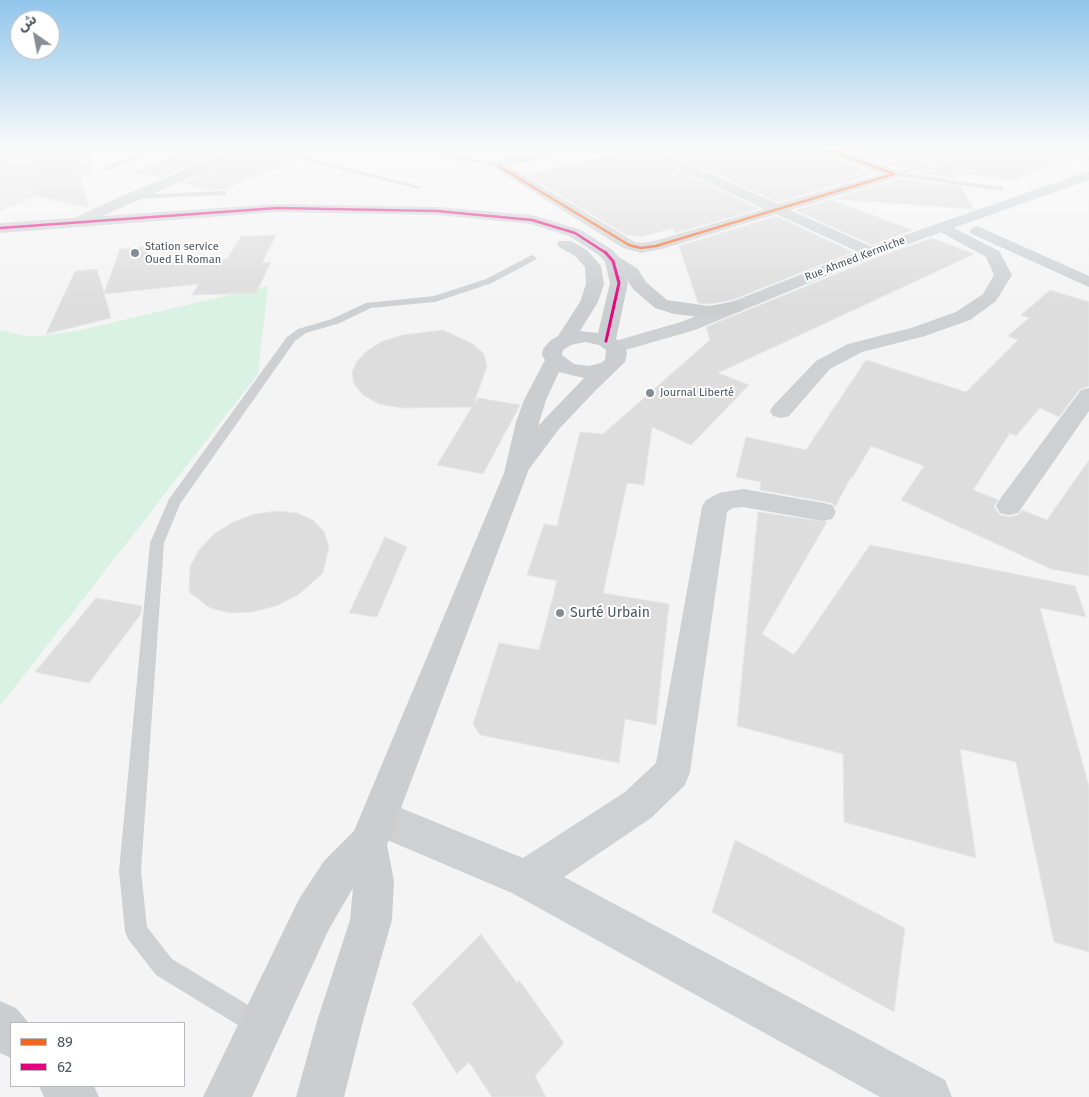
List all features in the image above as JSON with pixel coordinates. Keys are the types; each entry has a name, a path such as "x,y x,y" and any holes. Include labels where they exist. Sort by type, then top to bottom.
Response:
{"main road":[{"name":"Rue Ahmed Kermiche","path":"609,352 688,326 871,252 1015,201"},
{"path":"0,228 277,208 436,212 507,216 546,223 575,233 606,252 613,262 619,283 609,352 588,384 551,424 516,472"},
{"path":"0,236 278,216 331,216 499,226 544,235 566,244 581,253 593,266 595,284 589,302 565,340 553,349 552,355 554,360 560,366 578,372 594,372 609,352"},
{"path":"613,262 632,273 639,285 661,304 674,308 709,312 736,307"},
{"path":"565,340 585,336 609,352"},
{"path":"227,1097 259,1026 325,894 374,832 516,472 527,422 554,360"},
{"path":"320,1097 340,1021 371,920 374,881 374,832"},
{"path":"0,1024 10,1034"},
{"path":"64,1087 74,1097"}],"street":[{"path":"77,222 121,201"},
{"path":"557,201 629,245 641,248 656,246 803,201"},
{"path":"760,201 871,252"},
{"path":"950,224 1089,282"},
{"path":"781,411 823,364 855,348 918,332 963,316 990,297 1003,275 993,254 950,224"},
{"path":"1010,506 1089,395"},
{"path":"526,879 638,805 672,772 715,507 728,499 743,498 822,512"},
{"path":"374,832 526,879 928,1097"}],"lane":[{"path":"259,1026 164,967 136,931 130,871 157,543 174,503 292,339 302,331 336,321 370,305 435,299 489,281 532,258"}],"shaded area":[{"path":"0,201 25,201 0,211"}],"green space":[{"path":"268,286 258,374 0,706 0,330 31,337 76,331"}],"building":[{"path":"61,201 87,201 89,208"},
{"path":"570,201 743,201 759,209 675,233 673,228 642,237 626,235"},
{"path":"827,201 834,201 913,230 872,245 795,210"},
{"path":"864,201 969,201 974,209"},
{"path":"776,216 853,252 732,300 709,304 698,303 679,246"},
{"path":"276,235 262,263 271,262 256,293 192,295 199,284 104,294 111,318 46,334 75,271 97,269 104,293 120,249 150,246 144,262 227,259 241,236"},
{"path":"932,238 974,254 718,373 749,385 691,445 652,427 644,485 627,483 603,593 669,604 656,725 625,719 619,763 480,735 473,724 499,643 539,650 557,581 527,575 544,524 557,526 580,432 603,434 710,340 706,327 878,257"},
{"path":"1050,290 1089,302 1089,386 1080,389 1059,417 1040,408 1016,436 1010,433 973,490 998,500 994,507 1000,515 1009,517 1018,515 1022,510 1047,520 1089,460 1089,576 1051,569 901,500 924,466 871,446 835,507 832,503 760,490 761,482 736,477 746,437 806,450 866,360 966,392 1018,340 1008,336 1029,318 1021,315"},
{"path":"443,330 473,344 484,354 487,366 474,403 478,398 520,405 483,474 437,465 472,407 402,408 379,404 363,395 354,384 352,372 357,361 368,350 383,341 402,335"},
{"path":"277,511 297,513 313,520 324,532 329,547 323,573 298,595 276,606 252,612 230,613 210,608 189,592 190,567 199,550 214,534 233,522 255,514"},
{"path":"758,512 827,522 762,634 794,655 870,545 1075,586 1086,617 1040,608 1089,787 1089,952 1054,942 1016,762 960,749 976,858 844,822 843,754 737,726"},
{"path":"385,537 407,547 377,617 349,613"},
{"path":"96,598 142,606 141,614 89,683 35,672"},
{"path":"735,840 905,928 894,1012 712,912"},
{"path":"481,934 517,983 519,980 564,1043 535,1076 546,1097 492,1097 469,1062 457,1074 412,1003"}],"transit line":[{"name":"89","path":"557,201 629,245 641,248 656,246 804,201"},
{"name":"62","path":"0,228 277,208 437,211 532,220 575,233 605,252 613,261 619,283 606,341"}],"place":[{"name":"Station service Oued El Roman","path":"135,253"},
{"name":"Journal Liberté","path":"650,393"},
{"name":"Surté Urbain","path":"560,613"}]}
